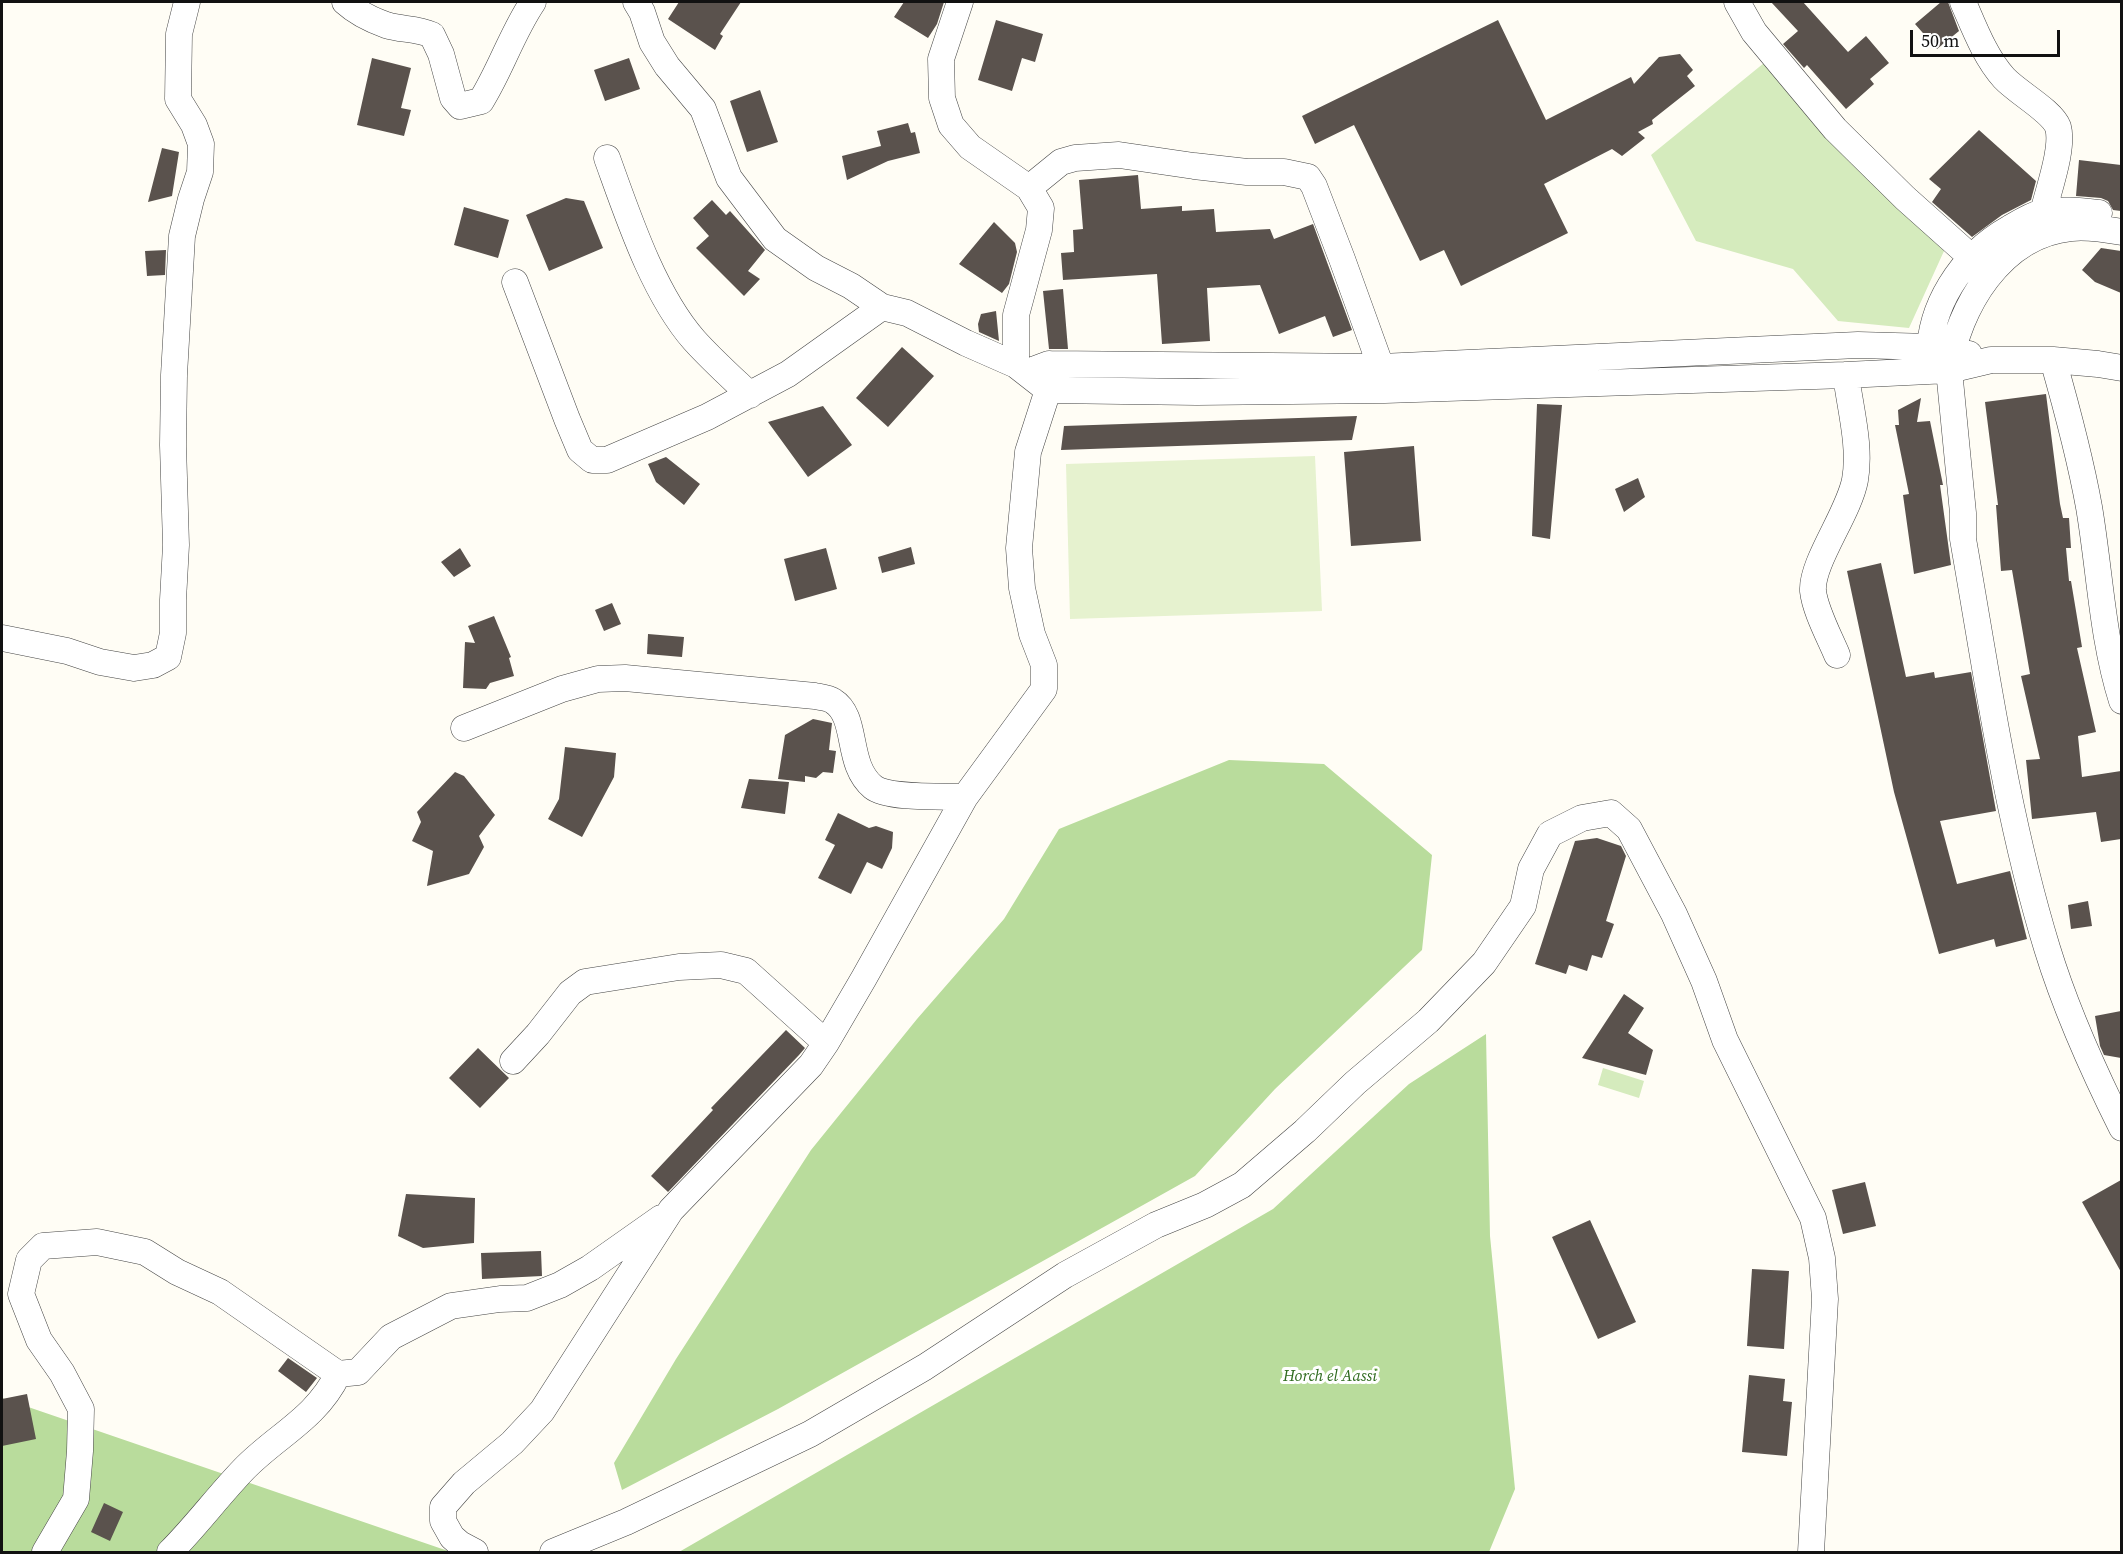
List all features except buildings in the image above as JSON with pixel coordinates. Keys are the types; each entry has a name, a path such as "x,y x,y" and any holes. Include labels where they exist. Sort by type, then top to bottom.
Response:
{"street":[{"path":"2,638 134,668 153,665 168,657 173,633 176,545 173,445 176,329 182,236 200,172 201,144 194,125 178,99 179,34 187,2"},
{"path":"345,2 363,15 387,26 413,28 432,35 441,54 453,98 460,106 481,101 494,81 510,42 533,2"},
{"path":"636,2 642,12 652,42 668,66 703,109 729,178 775,239 816,268 851,286 882,307 907,313 966,344 1031,367 1195,366 1383,379 1846,375 1940,359 1980,287 1995,269 2030,240 2070,228 2090,227 2121,232"},
{"path":"960,2 941,59 942,98 951,125 970,147 1029,188 1041,208 1038,230 1016,315 1031,367 1048,390"},
{"path":"1737,2 1754,32 1835,129 1905,198 1971,257"},
{"path":"1963,2 1980,42 2003,78 2030,101 2050,114 2058,128 2059,147 2043,213"},
{"path":"1029,188 1060,162 1075,158 1119,155 1194,166 1247,172 1284,172 1308,177 1314,186 1342,259 1383,379"},
{"path":"607,158 638,242 669,303 693,339 750,395"},
{"path":"2121,216 2072,210 2043,213 2025,219 1987,242 1971,257 1951,284 1936,314 1940,359 1963,513 1963,539 2002,763 2026,873 2048,950 2067,1003 2093,1069 2121,1128"},
{"path":"515,282 580,450 592,460 607,460 634,449 750,395 788,374 882,307"},
{"path":"1048,390 1197,392 1858,345 1940,359 2053,360 2121,368"},
{"path":"2053,360 2074,435 2089,508 2112,668 2121,701"},
{"path":"1195,366 1197,392"},
{"path":"1837,655 1813,590 1818,567 1849,501 1855,480 1857,458 1846,375"},
{"path":"45,1552 76,1499 81,1409 62,1373 39,1340 21,1294 29,1260 43,1246 97,1242 145,1252 177,1272 219,1292 338,1374 358,1372 391,1337 451,1306 500,1299 527,1298 560,1285 590,1268 671,1210 811,1065 826,1043 965,796 1044,689 1044,666 1032,634 1022,588 1019,548 1028,452 1048,390"},
{"path":"464,728 562,689 598,679 625,678 815,696 832,700 845,712 852,750 859,770 874,788 901,795 965,796"},
{"path":"553,1552 626,1522 810,1434 925,1367 1065,1275 1156,1225 1205,1205 1242,1185 1265,1168 1355,1083 1428,1021 1484,963 1523,906 1531,869 1550,834 1582,818 1611,813 1629,829 1674,914 1704,981 1725,1040 1813,1218 1822,1258 1826,1299 1811,1552"},
{"path":"513,1061 538,1034 570,993 585,982 679,967 721,965 746,971 826,1043"},
{"path":"476,1552 452,1537 443,1521 443,1507 464,1483 512,1443 542,1411 671,1210"},
{"path":"170,1552 245,1468 317,1407 330,1391 338,1374"}],"green space":[{"path":"1764,63 1944,251 1909,328 1838,321 1793,269 1696,241 1651,155"},
{"path":"1315,456 1322,611 1070,619 1066,464"},
{"path":"1229,760 1324,764 1432,855 1422,950 1275,1089 1195,1176 778,1409 622,1490 614,1463 676,1359 811,1150 917,1019 1004,919 1059,829"},
{"name":"Horch el Aassi","path":"1486,1034 1490,1236 1515,1489 1489,1552 679,1552 1273,1209 1409,1084"},
{"path":"1603,1068 1644,1081 1639,1098 1598,1085"},
{"path":"2,1398 451,1552 2,1552"}]}
